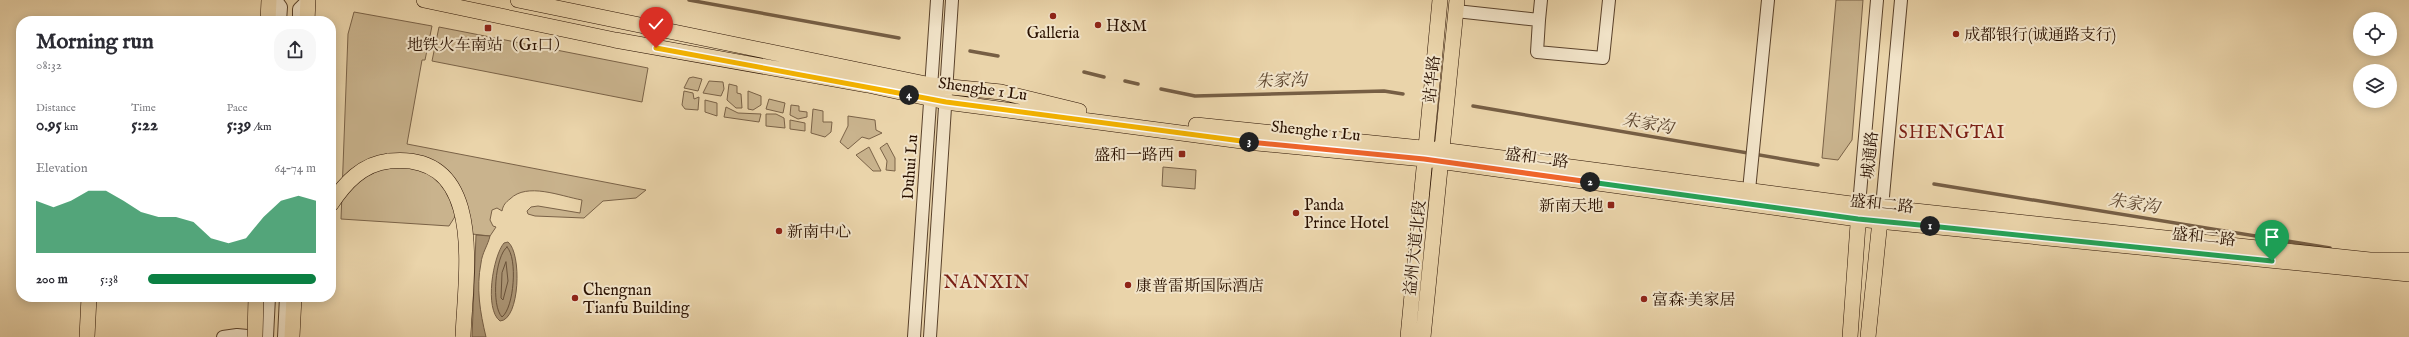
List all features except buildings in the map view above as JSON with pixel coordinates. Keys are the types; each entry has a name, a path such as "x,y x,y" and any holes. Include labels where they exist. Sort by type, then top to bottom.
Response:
{"main road":[{"path":"268,16 269,0"},
{"path":"307,16 308,0"},
{"name":"Shenghe 1 Lu","path":"424,0 615,40 868,85 930,92 947,87 1001,92 1074,110 1110,116 1424,154"},
{"name":"Shenghe 1 Lu","path":"518,0 930,92 946,102 1257,143 1424,154"},
{"name":"站华路","path":"1424,154 1440,0"},
{"name":"站华路","path":"1441,156 1456,6"},
{"path":"1424,154 1750,190 1859,212"},
{"name":"益州大道北段","path":"1408,337 1424,154"},
{"name":"益州大道北段","path":"1423,337 1441,156"},
{"name":"盛和二路","path":"1441,156 1859,212 2409,274"},
{"path":"336,198 352,177 381,162 412,162 437,171 446,180 454,191 463,213 467,232 463,337"},
{"name":"城通路","path":"1850,337 1859,212"},
{"path":"1881,214 2370,260 2409,260"},
{"name":"城通路","path":"1868,337 1881,214"},
{"path":"87,337 89,302"},
{"path":"255,337 258,302"},
{"path":"292,337 293,302"}],"street":[{"path":"276,0 281,7 280,16"},
{"path":"299,16 299,9 308,0"},
{"name":"Duhui Lu","path":"914,337 937,0"},
{"name":"Duhui Lu","path":"930,337 952,0"},
{"path":"1541,0 1538,52 1603,58 1609,0"},
{"path":"1750,190 1768,0"},
{"name":"城通路","path":"1859,212 1877,0"},
{"name":"城通路","path":"1881,214 1901,0"},
{"path":"1456,6 1539,20"},
{"path":"259,302 267,337"},
{"path":"284,337 293,302"},
{"path":"223,337 237,335 258,337"}],"shaded area":[{"path":"1836,0 1863,0 1852,140 1838,160 1822,158"},
{"path":"354,12 432,26 425,60 422,60 407,144 646,190 636,198 603,201 584,218 535,216 528,214 527,211 531,207 538,206 580,213 582,200 554,193 525,191 517,194 509,200 504,205 502,211 497,208 492,210 490,220 493,226 496,227 490,236 472,234 463,204 449,226 341,219 348,34"},
{"path":"439,27 648,68 642,102 432,61"},
{"path":"693,77 702,79 698,91 684,88 689,78"},
{"path":"709,81 723,82 724,89 721,96 703,93"},
{"path":"729,84 737,86 737,93 741,94 742,108 736,108 727,100"},
{"path":"684,91 693,93 694,99 699,97 698,110 685,109 682,105"},
{"path":"748,91 761,96 761,105 753,110 748,109"},
{"path":"769,99 785,103 783,113 766,109"},
{"path":"705,100 717,103 717,116 705,112"},
{"path":"791,105 799,106 799,111 807,112 807,117 798,119 790,115"},
{"path":"726,107 738,113 761,114 759,122 724,117"},
{"path":"813,109 823,111 823,122 832,122 831,132 825,137 811,133"},
{"path":"766,114 776,114 784,118 785,128 766,126"},
{"path":"848,116 875,120 876,130 882,133 869,139 862,137 848,149 840,142 848,126"},
{"path":"790,120 805,123 805,131 790,129"},
{"path":"887,143 895,158 895,171 886,170 887,161 880,148"},
{"path":"869,147 881,171 873,171 856,155"},
{"path":"1163,167 1196,170 1195,189 1162,186"}],"water":[{"path":"476,235 490,236 482,259 479,282 480,309 486,337 472,337"},
{"path":"508,242 515,259 517,285 512,310 507,318 500,321 495,315 492,306 492,282 496,259 504,243"}],"waterway":[{"name":"朱家沟","path":"689,0 899,38"},
{"name":"朱家沟","path":"970,51 998,56"},
{"name":"朱家沟","path":"1084,72 1104,77"},
{"name":"朱家沟","path":"1125,81 1138,84"},
{"name":"朱家沟","path":"1161,89 1195,96 1384,91 1403,94"},
{"name":"朱家沟","path":"1473,106 1818,165"},
{"name":"朱家沟","path":"1934,184 2330,248"}],"place":[{"name":"Galleria","path":"1053,16"},
{"name":"H&M","path":"1098,25"},
{"name":"地铁火车南站（G1口）","path":"488,28"},
{"name":"成都银行(诚通路支行)","path":"1956,34"},
{"name":"盛和一路西","path":"1182,154"},
{"name":"新南天地","path":"1611,205"},
{"name":"Panda Prince Hotel","path":"1296,213"},
{"name":"新南中心","path":"779,231"},
{"name":"康普雷斯国际酒店","path":"1128,285"},
{"name":"Chengnan Tianfu Building","path":"575,298"},
{"name":"富森·美家居","path":"1644,299"}],"district":[{"name":"SHENGTAI","path":"1952,132"},
{"name":"NANXIN","path":"987,282"}],"route":[{"path":"656,48 868,85 930,100 1257,143 1424,159 1858,219 2272,261"}]}
